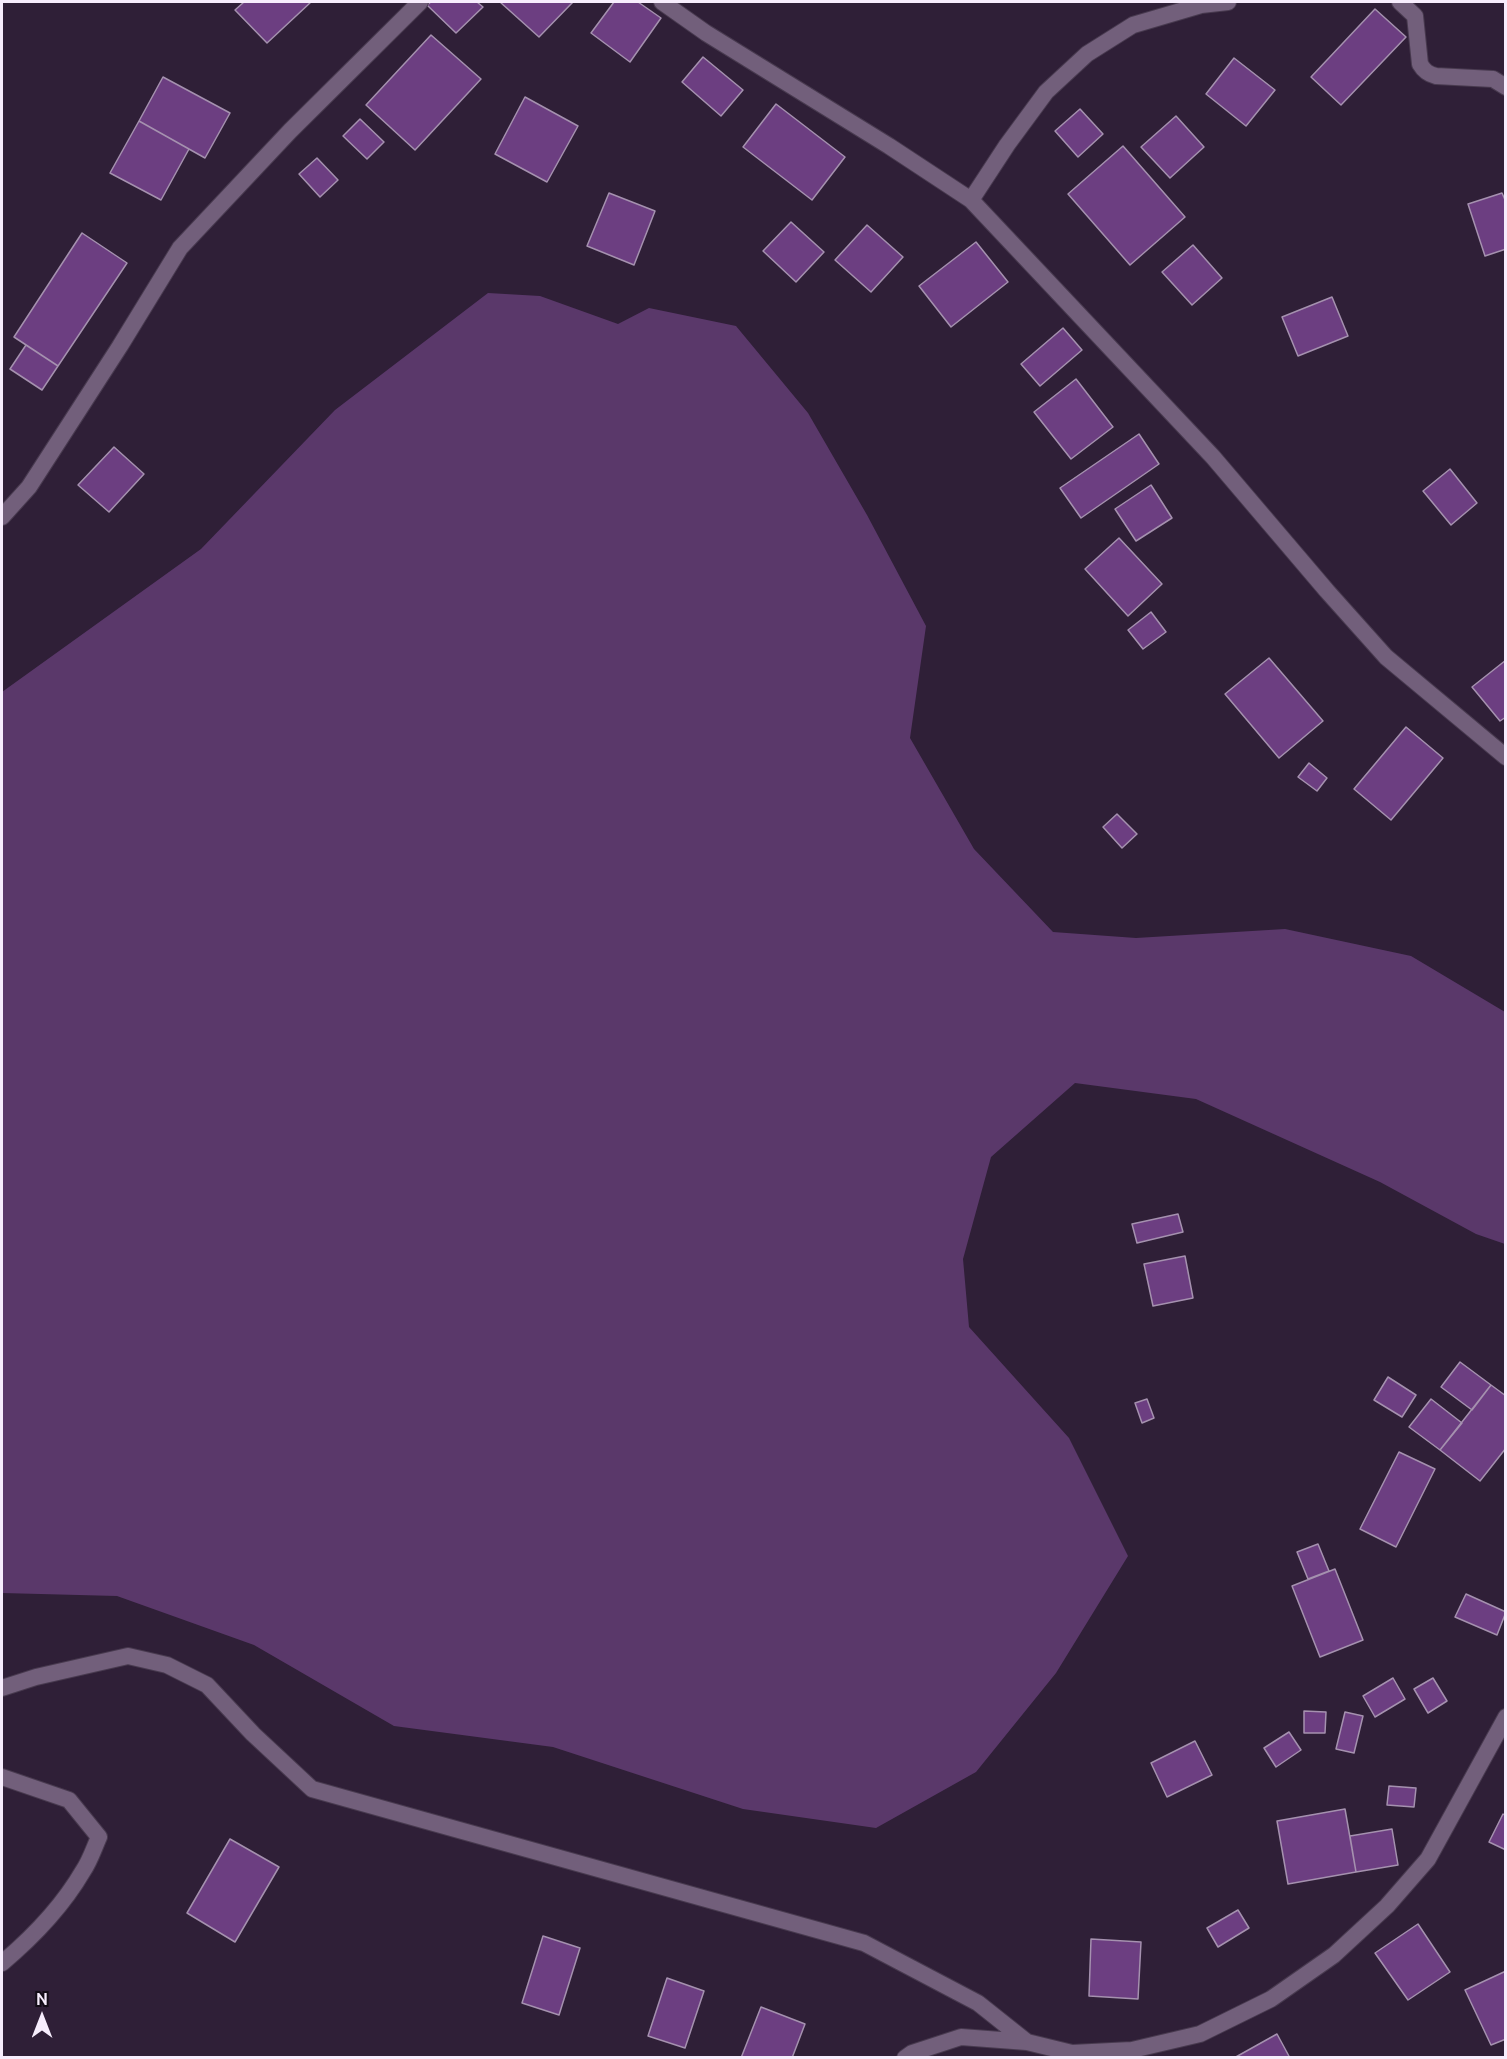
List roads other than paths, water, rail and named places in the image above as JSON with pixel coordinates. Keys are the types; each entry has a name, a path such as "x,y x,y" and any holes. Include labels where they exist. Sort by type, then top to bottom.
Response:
{"street":[{"path":"2,517 29,487 180,248 290,131 420,2"},
{"path":"662,2 706,33 889,146 971,200 1213,457 1386,657 1506,757"},
{"path":"971,200 1007,144 1046,92 1087,54 1133,25 1201,5 1228,2"},
{"path":"1400,2 1415,16 1418,25 1420,64 1429,74 1492,79 1506,87"},
{"path":"2,1688 36,1677 128,1656 166,1665 207,1685 253,1734 312,1789 864,1943 978,2003 1027,2042"},
{"path":"905,2058 912,2053 960,2037 1027,2042 1072,2053 1132,2050 1200,2034 1271,1999 1334,1955 1387,1906 1428,1859 1506,1717"},
{"path":"2,1777 69,1800 99,1837 84,1870 64,1898 31,1938 2,1964"}]}
